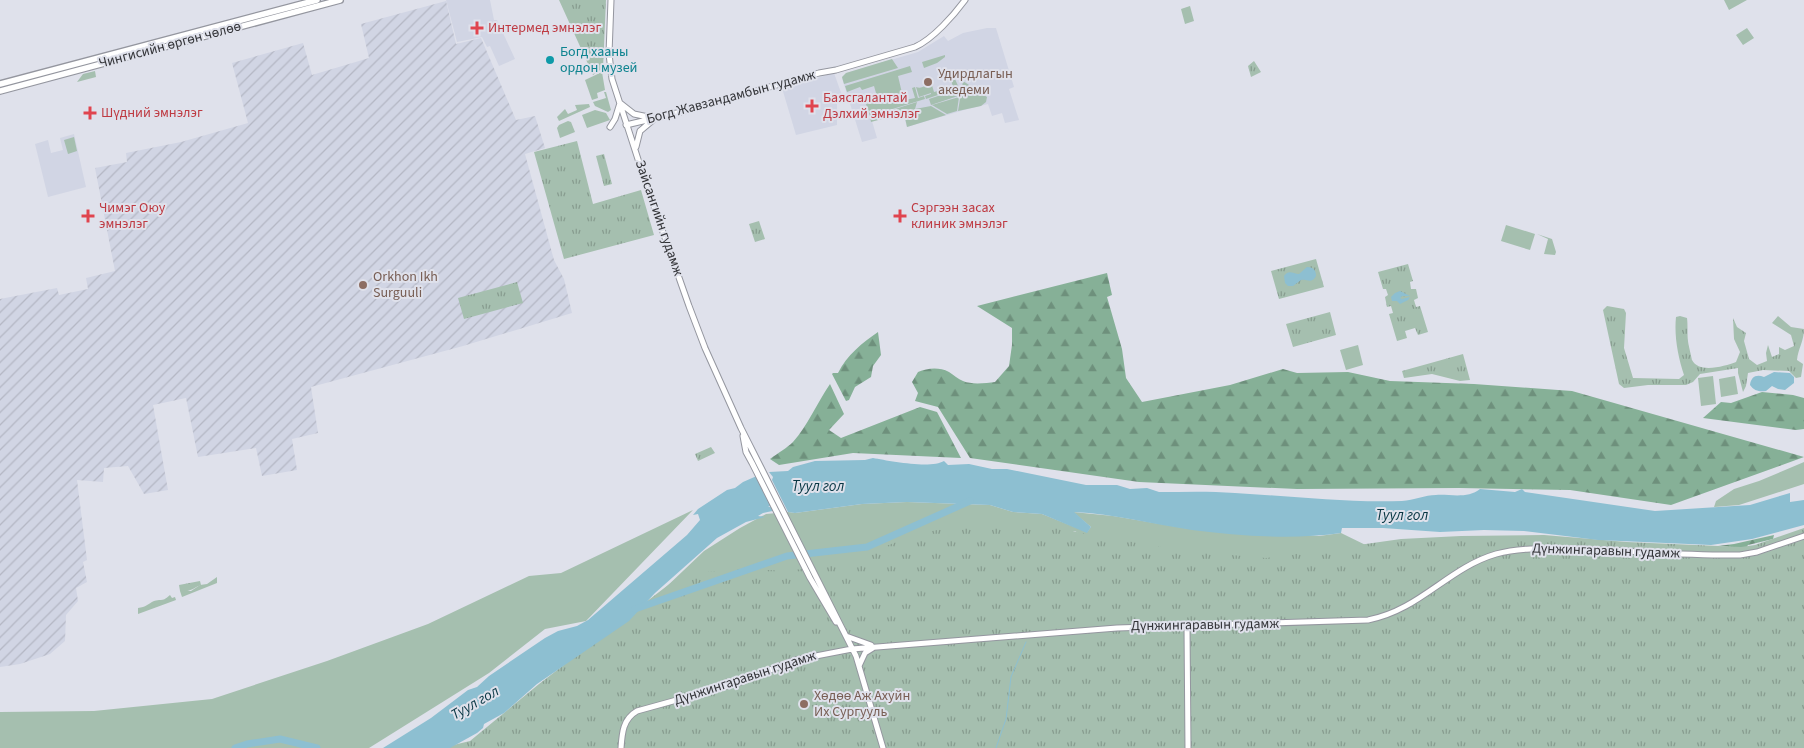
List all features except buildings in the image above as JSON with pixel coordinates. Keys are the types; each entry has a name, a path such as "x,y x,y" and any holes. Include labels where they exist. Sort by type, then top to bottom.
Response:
{"highway":[{"name":"Чингисийн өргөн чөлөө","path":"0,91 300,8 317,0"},
{"name":"Чингисийн өргөн чөлөө","path":"0,84 300,8 340,0"}],"main road":[{"name":"Зайсангийн гудамж","path":"612,0 610,68 626,125 665,238 702,340 754,461 852,649 859,666 883,748"},
{"name":"Богд Жавзандамбын гудамж","path":"626,125 836,70 920,45 940,28 965,0"},
{"path":"610,126 615,119 620,103 634,114 656,118"},
{"path":"636,150 640,131 656,118"},
{"name":"Дүнжингаравын гудамж","path":"621,748 626,722 629,716 637,711 738,683 795,660 852,649 1117,628 1360,621 1375,619 1399,611 1428,594 1467,566 1510,550 1579,549 1740,555 1757,552 1804,536"},
{"path":"1187,625 1188,748"},
{"path":"845,636 876,647"},
{"path":"859,666 865,653 876,647"}],"shaded area":[{"name":"Интермед эмнэлэг","path":"446,0 490,0 494,20 497,20 515,59 499,66 490,46 487,47 482,37 457,42"},
{"path":"446,1 456,44 481,38 516,120 535,116 545,148 525,154 554,260 564,279 572,313 463,346 311,387 318,433 292,439 297,470 262,476 256,448 198,457 186,398 153,405 168,490 144,494 128,466 104,468 103,482 77,480 87,560 83,562 87,582 76,588 78,601 66,615 65,641 50,654 20,664 0,667 0,299 57,288 59,295 88,289 86,278 115,271 95,168 127,162 126,153 181,142 248,123 232,63 303,43 312,75 369,58 361,24"},
{"name":"Удирдлагын акедеми","path":"996,28 1014,87 1009,89 1019,120 1005,123 1002,113 992,116 988,104 907,127 903,113 872,121 877,138 862,142 842,78 846,73 918,52 944,36 948,41 963,33"},
{"name":"Баясгалантай Дэлхий эмнэлэг","path":"834,73 844,101 837,103 837,125 796,135 782,88"},
{"path":"74,134 86,187 48,197 35,144 48,140 51,153 63,150 60,138"}],"green space":[{"path":"559,0 606,0 603,68 593,75"},
{"path":"1724,0 1747,0 1729,10"},
{"path":"1190,6 1194,21 1185,24 1181,9"},
{"path":"1747,28 1754,38 1743,45 1736,35"},
{"path":"945,55 937,63 924,68 922,62"},
{"path":"892,59 898,68 844,84 842,77 846,73"},
{"path":"1254,61 1261,72 1251,77 1248,66"},
{"path":"910,66 912,72 898,76 902,93 898,94 900,101 915,98 912,88 915,87 918,98 924,96 925,99 870,116 866,104 878,100 874,86 862,90 860,87 847,92 845,86"},
{"path":"95,71 96,77 77,82 83,74"},
{"path":"602,72 605,90 597,93 598,98 592,100 585,80"},
{"path":"955,79 959,88 926,99 925,96 931,93 919,97 916,87 923,87 931,82 934,92 953,87 951,80"},
{"path":"963,81 987,97 986,102 981,106 958,111"},
{"path":"959,89 958,96 931,105 929,99"},
{"path":"604,92 606,92 611,110 608,112 595,106 593,102 606,98"},
{"path":"959,97 957,111 947,114 932,105"},
{"path":"917,102 915,109 931,106 946,115 907,127 904,113 871,122 870,117"},
{"path":"589,104 590,107 559,121 557,117 565,109 568,114 577,110 575,105"},
{"path":"595,110 606,113 610,120 587,128 582,115"},
{"path":"568,121 571,122 575,132 560,138 557,128"},
{"path":"74,137 77,151 68,154 64,140"},
{"path":"577,141 593,204 641,190 654,235 564,259 534,152"},
{"path":"604,154 612,184 604,186 596,156"},
{"path":"759,221 765,239 755,242 749,224"},
{"path":"1506,225 1535,234 1530,250 1501,241"},
{"path":"1537,234 1552,239 1556,252 1555,255 1544,254 1548,239"},
{"path":"1316,259 1324,287 1279,299 1271,271"},
{"path":"1408,264 1413,281 1410,282 1411,289 1416,289 1418,298 1414,300 1416,307 1420,306 1428,332 1418,335 1415,328 1405,331 1407,338 1397,341 1389,314 1393,313 1391,306 1387,307 1385,297 1388,295 1386,289 1383,289 1378,272"},
{"path":"1107,273 1112,295 1107,297 1122,349 1126,378 1142,402 1230,385 1283,369 1297,373 1348,372 1390,381 1474,384 1572,391 1804,457 1671,505 1570,490 1459,488 1297,489 1139,482 970,458 938,407 915,401 918,393 912,382 918,372 941,369 967,382 983,383 995,382 1009,366 1012,328 977,306"},
{"path":"517,282 523,303 464,319 458,298"},
{"path":"1607,306 1624,309 1626,313 1624,348 1633,378 1679,379 1684,375 1676,339 1676,317 1680,316 1687,318 1688,341 1692,360 1700,367 1706,368 1719,367 1736,362 1740,352 1734,339 1733,318 1737,327 1746,333 1744,341 1749,359 1757,365 1767,361 1768,345 1772,357 1779,354 1779,347 1785,350 1794,346 1791,335 1772,323 1778,316 1791,327 1804,329 1797,360 1803,364 1801,377 1796,378 1789,371 1763,370 1748,373 1743,392 1738,368 1700,374 1693,382 1686,385 1648,385 1624,388 1619,384 1603,310"},
{"path":"1330,312 1336,335 1293,347 1286,324"},
{"path":"878,332 881,355 873,366 871,377 855,387 849,400 846,401 832,374 838,373 855,350"},
{"path":"1358,345 1363,365 1346,370 1340,350"},
{"path":"1463,354 1470,380 1460,381 1432,374 1404,378 1402,371"},
{"path":"1713,376 1716,404 1701,406 1698,378"},
{"path":"1735,376 1738,394 1721,397 1719,379"},
{"path":"830,384 844,414 829,430 841,438 920,407 937,412 961,458 853,453 779,465 770,459 791,444 808,421"},
{"path":"1762,392 1804,398 1804,429 1796,430 1703,418 1721,402 1731,403"},
{"path":"711,447 715,453 698,461 695,454"},
{"path":"1804,462 1804,484 1739,505 1714,507 1716,501 1734,489 1759,481"},
{"path":"907,502 990,505 1013,512 1042,514 1087,532 1091,527 1073,512 1113,516 1190,529 1319,536 1341,533 1382,553 1353,582 1098,546 1075,531 1057,531 656,607 664,589 704,551 766,514 795,513 862,504"},
{"path":"693,510 586,621 545,629 489,673 369,748 0,748 0,712 94,711 212,699 327,661 428,624 529,576 561,573"},
{"path":"978,522 1033,522 1086,534 1185,551 1266,558 1401,539 1461,536 1544,535 1627,542 1741,547 1755,545 1804,528 1804,748 441,748 470,741 539,684 676,579 691,573 744,569 790,571 850,560 917,534"},
{"path":"1774,535 1773,539 1748,545 1746,548 1718,546 1734,544"},
{"path":"217,577 217,583 182,597 180,591 191,591"},
{"path":"200,581 201,585 188,591 180,591 179,585"},
{"path":"170,595 172,598 175,597 176,600 138,614 138,608 154,601 163,600"}],"water":[{"path":"1307,267 1314,269 1316,276 1313,280 1301,280 1293,286 1288,286 1285,283 1284,276 1286,274 1289,272 1299,274"},
{"path":"1400,291 1410,296 1402,296 1400,298 1410,297 1400,304 1397,301 1392,301 1391,297"},
{"path":"1774,372 1790,373 1794,377 1794,383 1785,390 1772,386 1766,391 1755,390 1750,385 1754,377 1764,377"},
{"name":"Туул гол","path":"873,458 920,464 944,461 948,465 969,464 992,469 1007,469 1086,485 1117,485 1130,489 1147,488 1159,492 1225,492 1360,501 1402,501 1432,495 1464,495 1480,489 1515,492 1522,489 1525,492 1655,511 1750,505 1790,493 1790,502 1804,500 1804,525 1752,539 1711,545 1598,540 1524,531 1440,532 1383,528 1342,528 1341,533 1285,537 1192,530 1118,517 1074,512 1091,527 1087,533 1042,514 1013,512 990,505 907,502 862,504 795,513 788,512 769,472 788,471 793,467 815,461 865,460"},
{"path":"759,475 774,504 768,507 775,507 777,510 763,513 758,516 765,517 746,522 717,538 655,593 629,621 537,684 504,713 484,724 483,728 477,733 450,748 383,748 431,718 468,690 477,687 489,676 545,638 588,620 687,535 700,520 698,514 693,515 698,509 727,490 735,488"}],"waterway":[{"name":"Туул гол","path":"635,609 787,556 867,547 970,501"},
{"path":"996,748 1006,719 1011,677 1026,642"},
{"name":"Туул гол","path":"235,748 247,744 280,739 317,748"}],"place":[{"name":"Интермед эмнэлэг","path":"477,28"},
{"name":"Богд хааны ордон музей","path":"550,60"},
{"name":"Удирдлагын акедеми","path":"928,82"},
{"name":"Баясгалантай Дэлхий эмнэлэг","path":"812,106"},
{"name":"Шүдний эмнэлэг","path":"90,113"},
{"name":"Чимэг Оюу эмнэлэг","path":"88,216"},
{"name":"Сэргээн засах клиник эмнэлэг","path":"900,216"},
{"name":"Orkhon Ikh Surguuli","path":"363,285"},
{"name":"Хөдөө Аж Ахуйн Их Сургууль","path":"804,704"}]}
